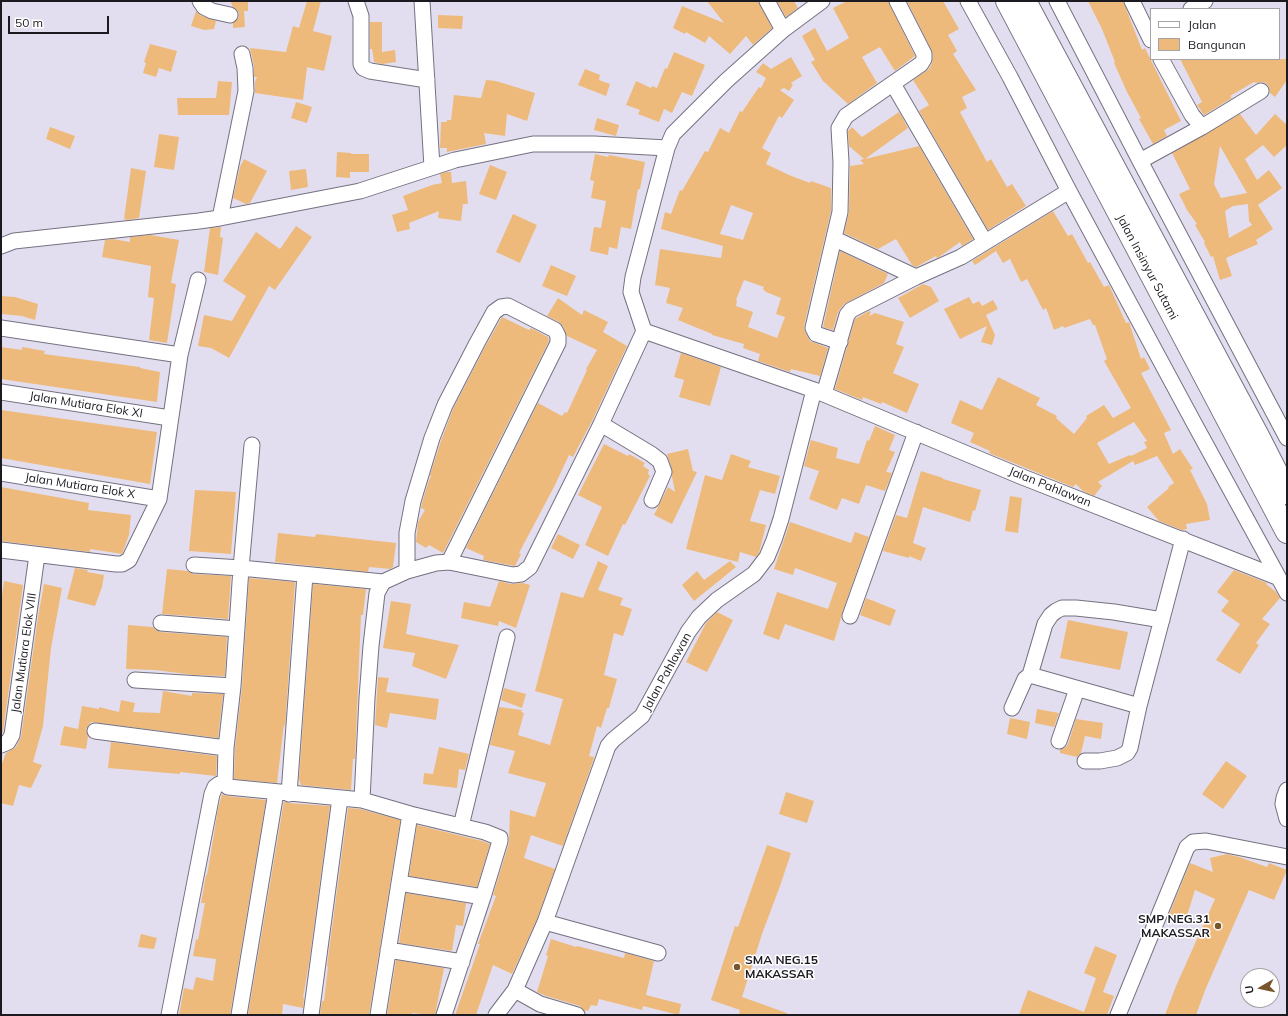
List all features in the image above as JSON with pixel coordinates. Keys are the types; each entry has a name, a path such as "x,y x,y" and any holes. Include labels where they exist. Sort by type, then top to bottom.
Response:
{"highway":[{"name":"Jalan Insinyur Sutami","path":"1007,1 1287,532"},
{"name":"Jalan Insinyur Sutami","path":"1025,1 1287,493"}],"street":[{"path":"200,1 204,8 230,15"},
{"path":"356,1 362,16 361,64 363,68 370,71 427,80"},
{"path":"422,1 432,166"},
{"path":"767,1 783,30"},
{"path":"194,565 241,568 383,582 406,571 436,563 449,562 513,574 521,574 530,567 601,424 644,331 631,292 633,277 667,148 673,134 726,81 783,30 822,1"},
{"path":"840,342 816,334 813,328 840,212 841,162 839,128 846,116 921,64 924,59 924,54 896,1"},
{"path":"968,1 1010,77 1069,191 1287,593"},
{"path":"1058,1 1140,161 1287,438"},
{"path":"1132,1 1150,36"},
{"path":"1193,8 1205,1"},
{"path":"220,218 246,91 245,68 242,54"},
{"path":"1162,60 1192,116 1202,128"},
{"path":"893,84 985,242"},
{"path":"1140,161 1202,128 1261,91"},
{"path":"1,246 14,241 220,218 360,191 432,166 533,144 594,144 667,148"},
{"name":"Jalan Pahlawan","path":"496,1015 515,990 545,922 608,746 642,716 688,632 699,617 717,600 754,574 767,557 781,519 819,392 840,342 848,315 851,310 916,277 961,257 1069,191"},
{"path":"834,239 916,277"},
{"path":"1,550 116,564 129,560 159,499 180,355 198,280"},
{"path":"406,571 407,533 413,501 432,438 445,405 494,312 501,307 508,306 555,330 558,336 558,343 449,562"},
{"path":"1,328 180,355"},
{"path":"644,331 819,392"},
{"name":"Jalan Mutiara Elok XI","path":"1,392 170,418"},
{"name":"Jalan Pahlawan","path":"819,392 1020,476 1277,577"},
{"path":"601,424 660,461 664,472 652,500"},
{"path":"850,616 916,432"},
{"path":"225,784 226,748 233,686 241,568 252,446"},
{"name":"Jalan Mutiara Elok X","path":"1,473 159,499"},
{"path":"1086,761 1110,760 1117,758 1127,752 1130,748 1139,706 1183,539"},
{"name":"Jalan Mutiara Elok VIII","path":"1,745 8,742 12,735 37,555"},
{"path":"239,1015 282,793 305,574"},
{"path":"362,800 371,646 377,593 383,582"},
{"path":"1012,708 1025,679 1030,675 1045,624 1050,615 1056,611 1062,608 1076,608 1114,612 1162,620"},
{"path":"161,623 237,629"},
{"path":"461,826 507,637"},
{"path":"1030,675 1139,706"},
{"path":"135,680 233,686"},
{"path":"1059,741 1077,689"},
{"path":"95,731 226,748"},
{"path":"169,1015 212,794 215,787 219,784 225,784 228,787 362,800 410,814 485,832 500,839 483,897 444,1015"},
{"path":"1287,790 1283,804 1287,819"},
{"path":"311,1015 340,798"},
{"path":"378,1015 410,814"},
{"path":"1118,1015 1187,847 1193,842 1206,841 1287,857"},
{"path":"1271,854 1287,849"},
{"path":"399,883 483,897"},
{"path":"545,922 658,953"},
{"path":"388,950 462,962"},
{"path":"515,990 540,1004 577,1015"}],"building":[{"path":"231,1 248,1 248,11 244,11 245,27 233,28 233,23 239,17 239,13 232,6"},
{"path":"307,1 321,1 313,31 332,36 324,71 307,67 303,100 255,93 255,82 257,77 254,77 254,66 250,48 286,52 293,26 299,28"},
{"path":"707,1 758,1 772,28 753,45 746,36 730,54 709,36 705,43 686,32 685,34 673,28 682,6 724,23"},
{"path":"777,1 794,1 798,8 786,17"},
{"path":"847,1 888,1 915,56 895,71 880,47 862,57 877,83 848,104 823,81 811,62 815,60 802,36 815,28 827,51 849,38 833,8"},
{"path":"907,1 943,1 959,29 948,35 957,51 953,54 976,90 962,97 967,108 960,112 987,162 991,159 1007,187 1012,184 1026,206 988,230 919,111 929,105 913,80 929,69 932,63 933,54"},
{"path":"1088,1 1123,1 1142,50 1145,48 1181,121 1164,130 1167,136 1153,144 1139,119 1141,118 1114,63 1115,62 1102,29"},
{"path":"196,11 200,15 216,21 214,29 204,30 191,26"},
{"path":"438,15 463,16 462,29 438,28"},
{"path":"370,22 382,22 382,52 395,50 396,62 382,64 374,62 372,49 370,49"},
{"path":"150,44 177,51 171,72 159,68 156,77 143,73 146,63 144,62"},
{"path":"674,52 705,65 692,96 682,92 672,113 664,109 659,122 638,114 640,110 626,105 636,81 651,88 652,86 657,88 665,68 667,69"},
{"path":"791,57 802,76 791,83 793,85 789,91 784,88 780,90 794,100 782,118 779,116 762,148 771,153 766,164 810,183 811,181 831,188 831,211 804,326 805,332 810,341 828,348 820,376 791,369 790,372 758,361 760,354 743,348 744,344 712,335 678,320 683,308 666,303 670,288 655,285 660,249 721,258 723,246 661,229 665,212 671,214 680,190 682,191 705,151 708,152 720,128 729,133 740,111 742,112 759,87 761,88 766,78 756,72 763,63 771,69","holes":["731,205 753,213 743,240 720,234","744,280 764,287 763,289 766,292 781,298 776,314 785,317 777,338 748,327 753,312 736,306 736,300"]},
{"path":"1287,59 1287,80 1275,97 1270,93 1269,87 1266,83 1254,82 1230,96 1232,98 1204,115 1197,105 1202,102 1181,60"},
{"path":"585,69 600,75 599,80 610,84 606,96 578,85"},
{"path":"486,80 496,81 535,93 527,121 507,114 505,136 484,133 486,144 447,152 447,148 440,148 441,122 451,120 454,95 481,98"},
{"path":"218,81 232,82 229,115 178,115 177,98 216,98"},
{"path":"296,102 312,107 307,123 291,118"},
{"path":"899,112 908,128 865,159 919,146 973,239 962,246 960,242 939,257 937,258 936,256 916,267 912,265 896,239 878,249 844,233 849,212 850,166 864,164 860,160 864,159 849,146 848,131 852,127 862,137"},
{"path":"1240,114 1256,135 1275,114 1287,125 1287,145 1274,157 1263,145 1245,159 1257,180 1269,170 1282,188 1258,205 1273,229 1256,240 1258,244 1226,258 1232,276 1220,280 1213,256 1211,257 1204,243 1205,242 1195,225 1197,224 1187,210 1179,194 1190,189 1172,153","holes":["1220,146 1247,193 1221,198 1214,184","1248,204 1249,221 1252,225 1229,238 1225,211 1233,206"]},
{"path":"597,118 619,125 616,136 594,130"},
{"path":"50,127 75,136 70,149 46,139"},
{"path":"159,134 179,137 174,170 154,167"},
{"path":"337,152 369,154 369,172 350,172 350,178 336,177"},
{"path":"595,154 608,157 609,155 645,162 640,189 638,189 631,229 621,227 617,249 609,247 608,255 590,251 594,227 601,228 606,201 591,198 594,181 590,180"},
{"path":"244,159 267,171 250,203 246,204 233,198 240,167"},
{"path":"490,165 507,172 496,200 479,194"},
{"path":"131,168 146,171 139,218 127,220 124,219"},
{"path":"306,169 308,187 291,190 289,171"},
{"path":"451,172 452,183 466,181 468,204 463,204 461,221 438,218 439,211 409,223 410,229 397,232 392,215 408,210 403,196 432,185 442,183 440,174"},
{"path":"1053,211 1068,236 1072,234 1088,263 1090,262 1104,287 1109,285 1126,323 1129,322 1141,359 1144,357 1150,369 1141,373 1171,430 1164,433 1173,454 1180,449 1193,469 1190,470 1207,504 1210,520 1186,524 1187,529 1182,530 1159,521 1147,507 1174,483 1157,456 1135,465 1133,461 1098,482 1102,486 1094,496 1083,491 1076,484 1073,487 989,453 990,451 970,442 974,433 951,423 960,400 982,410 998,377 1040,398 1036,405 1057,416 1056,418 1074,434 1087,418 1086,416 1104,405 1113,418 1131,408 1104,361 1107,359 1095,325 1093,325 1090,319 1054,330 1046,308 1043,310 1027,279 1021,282 1010,259 1003,263 996,251 975,265 972,261","holes":["1134,422 1147,441 1144,442 1147,448 1109,464 1097,443"]},
{"path":"513,214 537,225 520,263 496,252"},
{"path":"296,226 312,237 275,290 269,286 229,358 211,348 198,346 204,315 232,321 246,296 223,281 256,232 280,249"},
{"path":"221,227 220,237 223,238 218,275 204,272 210,228"},
{"path":"150,235 179,240 171,283 176,284 167,343 149,340 154,298 148,297 151,266 102,257 105,240 113,239 130,242 130,237"},
{"path":"840,251 888,274 884,283 844,304 838,312 833,330 823,327"},
{"path":"551,265 576,276 567,296 542,286"},
{"path":"923,284 931,287 939,301 910,318 898,298"},
{"path":"1,296 15,297 38,304 35,320 22,316 1,314"},
{"path":"969,297 973,304 979,301 982,306 993,300 998,309 986,315 995,335 992,345 981,342 987,326 960,339 944,309"},
{"path":"558,298 582,315 584,310 608,322 603,332 627,346 593,419 573,457 569,455 519,553 521,554 515,566 483,560 484,556 466,548 538,403 562,416 565,412 567,413 587,370 586,369 597,350 567,336 563,326 559,322 547,316"},
{"path":"869,311 871,312 869,316 875,313 904,322 896,344 904,347 893,373 919,384 907,413 882,402 881,404 863,397 862,400 835,389 855,319"},
{"path":"502,317 529,330 531,328 548,337 549,341 443,553 429,545 426,548 416,542 418,522 425,510 421,508 422,503 441,441 453,409"},
{"path":"1,347 22,350 22,347 45,351 44,354 140,367 160,372 157,402 1,379"},
{"path":"681,353 721,367 710,406 679,397 684,380 674,377"},
{"path":"1,410 157,432 150,484 1,458"},
{"path":"875,426 895,435 889,450 895,452 886,472 892,473 885,491 866,485 859,504 842,498 837,510 809,499 819,471 804,466 811,440 838,448 836,458 859,464 867,440 869,441"},
{"path":"604,444 628,456 629,454 645,463 643,466 649,470 648,474 650,476 625,525 623,524 608,556 585,545 602,507 578,495"},
{"path":"688,449 693,471 697,472 672,524 654,515 668,487 675,492 672,469 667,454"},
{"path":"731,454 751,461 748,467 780,476 775,494 760,490 750,521 766,525 759,553 756,557 740,552 738,562 686,549 705,475 722,480"},
{"path":"921,471 981,490 970,522 923,507 913,543 926,548 921,561 909,556 909,558 883,551 896,515 907,518"},
{"path":"1,487 89,503 88,510 131,515 129,535 122,554 90,549 90,552 1,541"},
{"path":"195,490 236,492 231,554 189,551"},
{"path":"1010,496 1022,498 1018,533 1005,531"},
{"path":"790,522 851,543 855,532 869,537 842,613 834,641 785,624 779,640 763,634 777,592 828,609 837,583 795,568 793,575 774,569"},
{"path":"278,533 315,537 316,534 396,543 393,567 390,569 369,567 368,572 275,562"},
{"path":"558,534 580,545 573,559 551,548"},
{"path":"598,561 608,566 598,590 623,598 620,605 632,609 623,636 614,633 604,675 617,679 609,708 607,708 601,728 597,726 589,756 594,757 593,761 563,846 531,835 524,858 555,869 537,919 512,974 493,965 476,1015 455,1015 480,944 478,944 496,896 493,895 509,843 510,810 535,817 546,783 508,773 515,751 490,745 499,707 522,710 521,712 524,713 518,735 550,745 563,699 535,691 561,592 583,598"},
{"path":"730,561 736,567 694,601 682,585 697,571 704,580"},
{"path":"75,568 104,575 102,587 95,606 67,599"},
{"path":"167,569 188,571 193,574 231,576 228,619 162,614"},
{"path":"1234,570 1267,583 1266,584 1276,592 1280,598 1262,619 1270,624 1256,643 1259,645 1240,674 1216,660 1240,624 1221,611 1229,601 1217,592"},
{"path":"249,578 295,582 285,727 284,724 277,783 234,779 235,749 242,687"},
{"path":"4,581 23,585 3,732 1,735 1,603"},
{"path":"499,581 511,584 523,583 530,585 516,628 499,621 498,626 461,618 464,602 490,607"},
{"path":"44,584 62,588 51,648 43,726 33,762 42,765 31,788 19,785 13,806 1,803 1,766 6,753 16,747 21,737"},
{"path":"313,584 366,589 363,615 361,615 355,759 353,759 351,790 301,785 299,779"},
{"path":"866,598 896,610 890,626 860,615"},
{"path":"391,601 411,604 406,634 459,645 446,679 412,666 415,653 383,648"},
{"path":"717,612 733,620 707,672 686,662 706,623"},
{"path":"1068,620 1128,632 1120,670 1060,658"},
{"path":"128,625 153,627 160,632 227,637 225,676 126,669"},
{"path":"378,677 389,678 386,692 439,699 436,720 390,713 387,728 375,725"},
{"path":"504,688 526,694 522,708 501,700"},
{"path":"163,691 192,696 192,693 223,694 218,738 91,722 86,729 88,737 86,749 60,745 64,726 78,729 82,706 99,709 99,707 119,712 121,700 135,703 133,712 160,713"},
{"path":"1037,709 1059,713 1054,727 1035,723"},
{"path":"1010,718 1030,722 1027,739 1007,734"},
{"path":"1076,719 1103,723 1101,739 1085,736 1081,753 1077,757 1060,753 1060,750 1065,748 1068,744"},
{"path":"111,742 217,756 216,776 180,772 180,774 108,768"},
{"path":"439,747 469,754 465,770 459,769 457,788 423,784 424,773 433,774"},
{"path":"1226,761 1247,776 1223,809 1202,794"},
{"path":"786,792 814,801 807,823 779,814"},
{"path":"222,794 227,796 266,800 230,1015 179,1015 184,988 193,990 196,977 213,981 216,959 193,956 196,939 198,940 205,903 201,903"},
{"path":"284,801 288,803 330,806 303,998 303,1008 283,1004 282,1015 248,1015"},
{"path":"348,808 360,809 400,820 400,822 369,1015 320,1015 322,1001 324,1001 327,966"},
{"path":"417,825 490,844 477,887 409,876"},
{"path":"767,845 791,853 762,934 742,997 787,1013 787,1015 739,1015 740,1010 711,1000 735,926 738,927"},
{"path":"1227,854 1267,867 1269,863 1287,870 1274,900 1249,890 1206,988 1196,1015 1165,1015 1176,986 1215,899 1195,890 1185,922 1168,917 1190,863 1213,872 1210,858"},
{"path":"406,893 466,903 463,926 456,925 452,951 399,943"},
{"path":"141,934 157,938 154,949 138,947"},
{"path":"551,939 576,947 624,958 625,953 654,961 646,995 681,1004 679,1015 643,1006 642,1010 599,999 597,1006 591,1005 588,1011 586,1010 585,1012 580,1006 537,992 548,956 546,955"},
{"path":"1095,946 1117,955 1103,992 1114,996 1107,1015 1019,1015 1028,990 1084,1012 1096,978 1084,973"},
{"path":"396,960 444,968 435,1015 412,1013 412,1015 387,1015"}],"place":[{"name":"SMP NEG.31 MAKASSAR","path":"1218,926"},
{"name":"SMA NEG.15 MAKASSAR","path":"737,967"}]}
